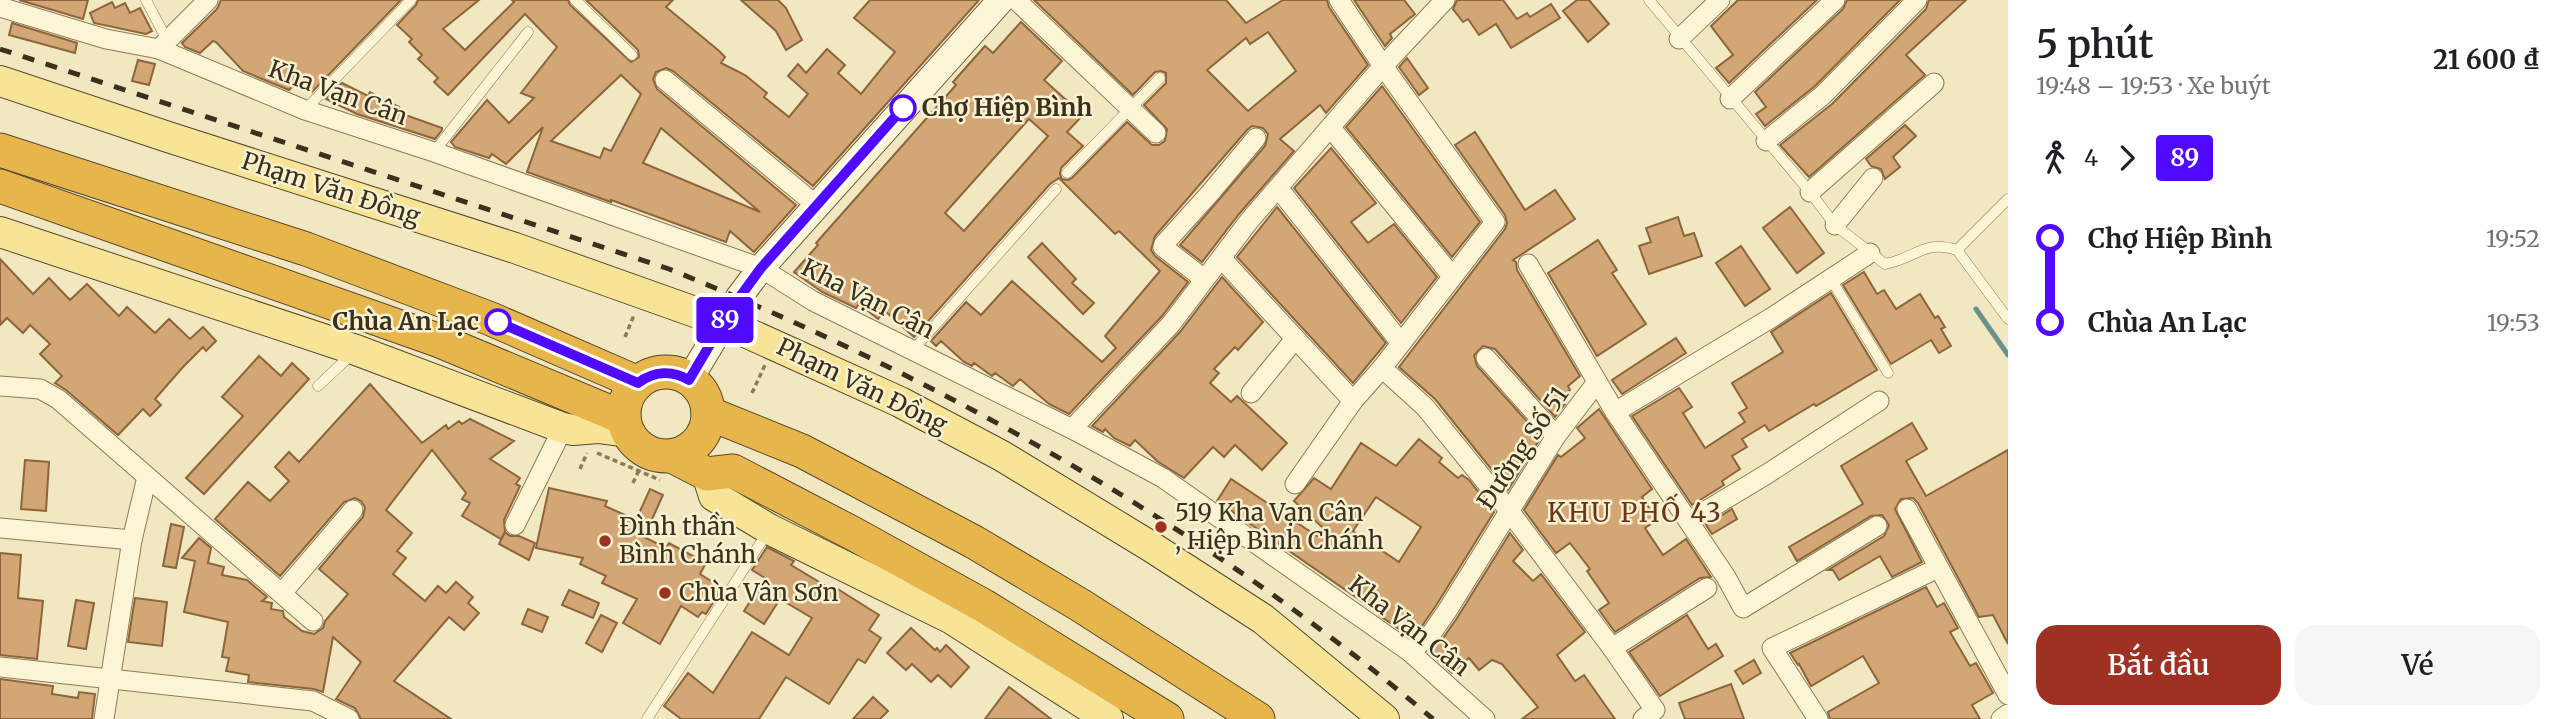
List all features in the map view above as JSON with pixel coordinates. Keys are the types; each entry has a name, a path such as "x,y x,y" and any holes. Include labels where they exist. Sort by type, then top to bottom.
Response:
{"highway":[{"path":"0,150 306,249 491,319 638,383"},
{"path":"0,186 440,341 626,425"},
{"path":"664,373 679,374 689,380 705,397 708,413 706,428 698,442 671,470 663,457 647,452 636,444 626,425 628,396 638,383 648,376 664,373"},
{"path":"708,413 802,452 974,542 1080,605 1258,719"},
{"path":"671,470 707,474 733,471 984,606 1167,719"}],"main road":[{"path":"689,380 723,322 761,268 1001,0"},
{"name":"Phạm Văn Đồng","path":"0,81 515,248 723,322 900,402 1013,463 1150,546 1263,619 1384,719"},
{"path":"0,232 356,350 561,433 626,425"},
{"path":"707,474 714,496 769,529 952,619 1108,719"}],"street":[{"path":"163,44 208,0"},
{"path":"1016,0 1156,133"},
{"path":"1295,484 1353,401 1382,368 1495,222 1339,0"},
{"path":"1072,429 1171,324 1249,222 1445,0"},
{"path":"1679,39 1720,0"},
{"path":"1730,99 1835,0"},
{"path":"1766,141 1823,95 1917,0"},
{"name":"Kha Vạn Cân","path":"0,7 30,8 106,39 163,44 305,110 434,152 761,268 813,301 1072,429 1163,478 1410,652 1485,719"},
{"path":"666,79 816,205"},
{"path":"1810,192 1934,83"},
{"path":"1331,128 1452,276"},
{"path":"1204,279 1164,247 1164,244 1256,138"},
{"path":"1835,225 1873,178"},
{"path":"1279,189 1401,343"},
{"path":"1615,412 1771,318 1870,253"},
{"path":"1222,259 1353,401"},
{"name":"Đường Số 51","path":"1410,652 1431,634 1447,611 1556,436 1597,382 1528,264"},
{"path":"1251,393 1295,339"},
{"path":"1486,358 1556,436"},
{"path":"1382,368 1425,407 1509,510 1612,648 1649,715"},
{"path":"1597,382 1726,577 1743,608 1877,526"},
{"path":"0,386 40,389 58,399 313,621"},
{"path":"1689,521 1879,401"},
{"path":"515,524 561,433"},
{"path":"104,719 132,540 147,477"},
{"path":"1907,509 2008,695"},
{"path":"282,593 353,510"},
{"path":"0,528 132,540"},
{"path":"1818,719 1772,648 1938,568"},
{"path":"1612,648 1707,588"},
{"path":"0,667 112,677 313,701 349,719"},
{"path":"2001,719 2008,714"}],"lane":[{"path":"146,0 163,44"},
{"path":"305,110 411,0"},
{"path":"575,0 632,55"},
{"path":"1648,0 1835,225 1885,264 1897,262 1931,246 1941,245 1957,250 2008,319"},
{"path":"434,152 528,32"},
{"path":"1067,173 1160,78"},
{"path":"913,350 1056,189"},
{"path":"1957,250 2008,199"},
{"path":"1831,279 1888,373"},
{"path":"318,387 356,350"},
{"path":"648,719 769,529"}],"path":[{"path":"625,337 638,307"},
{"path":"752,393 767,359"},
{"path":"561,433 639,470 671,470"},
{"path":"633,482 639,470"}],"building":[{"path":"19,0 88,0 83,19"},
{"path":"221,0 401,0 312,92 297,82 289,90 243,71 216,42 213,41 200,53 185,47 182,43 217,9"},
{"path":"418,0 479,0 443,29 465,50 514,2 512,0 568,0 570,5 631,62 639,57 638,50 586,0 673,0 666,7 725,57 721,63 745,75 767,93 764,97 789,117 808,94 788,76 798,64 806,73 827,49 845,65 838,73 861,94 895,52 854,18 870,0 979,0 813,186 673,71 666,68 656,72 653,79 657,89 796,205 754,252 730,231 726,242 527,172 543,127 506,164 492,154 489,158 455,147 451,142 487,100 509,123 534,98 521,93 557,47 525,14 448,95 434,82 438,78 418,59 422,55 409,42 412,39 397,25","holes":["621,75 641,94 611,151 604,148 600,158 551,141","661,128 760,212 643,163"]},
{"path":"741,0 778,0 786,8 802,40 786,50 776,31"},
{"path":"1034,0 1226,0 1246,23 1283,0 1327,0 1368,65 1326,113 1320,105 1280,139 1294,151 1239,214 1202,262 1180,245 1265,146 1268,134 1263,128 1252,126 1247,130 1155,236 1151,250 1155,256 1188,282 1162,316 1069,414 1049,404 1020,379 1013,386 995,373 992,376 974,363 972,366 964,362 941,341 936,346 931,341 966,302 981,315 1012,281 1102,362 1116,348 1105,336 1160,271 1119,231 1115,234 1059,178 1050,184 914,337 885,311 878,319 859,304 856,308 822,292 794,272 818,245 816,243 956,85 953,82 985,46 993,53 1021,22 1062,61 1044,80 1083,115 1067,132 1083,146 1061,168 1062,179 1072,178 1127,122 1152,145 1165,141 1167,129 1144,105 1166,83 1166,73 1155,72 1133,95","holes":["1268,32 1296,71 1248,111 1207,70 1246,38 1250,44","1029,119 1048,136 964,231 945,213"]},
{"path":"1354,0 1404,0 1415,14 1390,34 1392,38 1385,46"},
{"path":"1457,0 1503,0 1517,19 1527,13 1530,17 1551,4 1560,18 1511,48 1496,24 1479,35 1468,19 1463,22 1453,9"},
{"path":"1577,0 1589,0 1609,24 1588,42 1563,11"},
{"path":"1738,0 1817,0 1729,83 1716,68 1733,55 1711,26"},
{"path":"1847,0 1900,0 1815,86 1765,126 1756,114 1766,107 1755,92 1843,9"},
{"path":"1929,0 1966,0 1906,55 1925,75 1809,177 1780,145 1832,104 1926,9"},
{"path":"112,2 115,8 125,3 130,13 140,8 152,31 146,34 94,23 90,13"},
{"path":"12,23 77,43 75,53 9,35"},
{"path":"1407,58 1428,88 1419,95 1399,67"},
{"path":"138,60 155,64 149,85 132,81"},
{"path":"342,83 368,96 370,92 399,107 397,112 442,130 435,139 357,114 326,99"},
{"path":"1382,86 1480,222 1452,257 1346,127"},
{"path":"1905,125 1916,136 1893,157 1900,167 1885,179 1881,169 1871,166 1866,159"},
{"path":"1475,132 1525,210 1555,190 1575,219 1513,260 1580,376 1568,386 1570,390 1560,398 1565,404 1555,417 1495,349 1483,346 1474,355 1477,366 1541,437 1508,490 1435,399 1399,367 1507,223 1505,215 1455,145"},
{"path":"1331,148 1376,203 1351,222 1368,243 1394,224 1437,277 1401,323 1294,188"},
{"path":"1277,207 1386,343 1353,383 1237,257"},
{"path":"1790,207 1824,253 1797,273 1763,228"},
{"path":"1678,217 1684,236 1694,233 1702,256 1649,274 1639,246 1651,242 1646,228"},
{"path":"1598,240 1617,270 1612,273 1646,324 1597,356 1548,273"},
{"path":"1042,243 1076,279 1072,283 1094,303 1083,314 1028,257"},
{"path":"1741,246 1770,289 1745,306 1716,263"},
{"path":"0,259 33,294 49,278 70,300 87,284 119,316 127,307 155,333 169,319 190,339 203,327 216,341 206,351 203,347 183,367 155,399 161,405 150,416 143,409 118,435 55,383 62,376 40,354 50,344 30,325 23,333 7,318 0,325"},
{"path":"1864,272 1877,294 1884,290 1896,309 1920,294 1935,318 1938,316 1945,327 1941,329 1951,346 1939,353 1931,340 1891,364 1843,285"},
{"path":"1222,277 1263,322 1238,350 1235,347 1214,369 1219,373 1210,383 1231,402 1237,396 1287,443 1262,470 1235,445 1224,457 1213,447 1184,478 1157,461 1135,440 1130,446 1114,438 1105,429 1103,432 1092,426 1180,332"},
{"path":"1831,293 1877,370 1769,431 1765,425 1742,439 1747,447 1732,456 1740,469 1722,481 1724,485 1692,505 1632,416 1679,388 1692,407 1683,413 1705,448 1745,422 1739,413 1747,408 1732,383 1783,352 1771,332"},
{"path":"1676,338 1686,353 1622,394 1612,380"},
{"path":"259,356 281,376 292,363 309,379 204,494 186,478 243,416 222,397"},
{"path":"370,384 422,443 446,425 448,429 459,421 462,424 470,419 514,441 490,459 520,478 516,484 520,486 504,520 505,532 501,539 462,516 470,503 462,499 466,493 432,450 386,510 412,533 397,551 406,558 393,574 425,601 438,586 446,593 456,582 473,597 468,603 479,613 464,630 449,617 394,681 451,719 361,719 355,708 336,699 361,662 333,637 323,692 248,682 249,675 226,671 229,658 222,657 228,622 184,612 195,561 182,558 199,538 211,548 208,563 224,567 222,575 247,580 267,597 262,601 272,603 271,609 283,611 284,617 302,631 314,634 323,628 325,621 348,594 319,569 363,517 365,507 361,501 355,498 344,502 280,576 215,519 248,482 270,501 289,481 275,467 289,452 299,462"},
{"path":"1599,409 1652,489 1642,497 1657,520 1645,528 1663,555 1686,539 1711,577 1700,578 1615,632 1599,610 1609,603 1587,571 1590,569 1570,543 1556,553 1524,510 1558,455 1561,457 1585,438 1577,428"},
{"path":"1912,423 1927,449 1906,461 1926,496 2008,450 2008,644 1993,615 1979,617 1913,498 1901,499 1895,509 1922,562 1892,577 1880,556 1839,580 1833,570 1828,570 1884,536 1889,525 1882,515 1871,516 1797,561 1789,547 1863,504 1841,466"},
{"path":"1419,439 1442,458 1439,462 1458,478 1462,475 1469,480 1494,512 1422,626 1409,636 1217,501 1231,479 1317,536 1323,528 1294,501 1314,478 1331,489 1361,443 1396,466","holes":["1376,497 1421,527 1399,562 1353,531"]},
{"path":"25,460 49,462 46,511 21,509"},
{"path":"549,488 607,501 605,506 636,520 650,489 663,495 644,537 666,548 669,543 706,563 700,574 722,588 706,614 702,612 698,617 681,606 660,644 623,623 637,599 602,583 606,576 580,564 583,558 536,548"},
{"path":"1732,509 1737,519 1712,534 1706,525"},
{"path":"171,524 184,527 176,568 163,566"},
{"path":"505,532 535,543 529,560 499,544"},
{"path":"1510,533 1523,550 1513,561 1533,581 1541,574 1585,632 1557,655 1575,681 1584,675 1615,719 1522,719 1538,707 1502,664 1492,660 1479,670 1469,658 1452,673 1429,652 1441,641 1457,618"},
{"path":"767,547 794,561 791,565 831,589 833,586 879,615 869,630 881,638 865,663 858,659 829,704 786,677 759,719 681,719 664,706 688,673 713,693 752,632 789,655 812,618 780,599 764,624 744,611 765,578 752,570"},
{"path":"0,553 21,555 18,598 43,601 37,659 0,655"},
{"path":"1926,587 1937,607 1944,603 1958,628 1950,632 1970,666 1976,663 1993,693 1972,705 1980,719 1830,719 1828,712 1879,683 1863,656 1811,686 1790,653"},
{"path":"569,590 599,603 593,618 562,605"},
{"path":"135,598 167,602 162,646 128,642"},
{"path":"76,600 94,603 86,649 68,646"},
{"path":"528,609 548,617 542,632 522,624"},
{"path":"601,615 617,623 602,652 586,643"},
{"path":"1687,615 1708,649 1716,644 1723,656 1660,696 1629,652"},
{"path":"911,628 935,650 937,648 940,652 946,645 969,667 951,687 938,675 931,682 912,664 906,670 887,653"},
{"path":"1754,660 1761,673 1743,684 1735,671"},
{"path":"0,679 53,686 52,694 78,698 79,692 95,694 92,719 0,719"},
{"path":"1731,684 1744,719 1685,719 1679,703"},
{"path":"1009,687 1051,719 985,719"},
{"path":"873,697 888,711 880,719 853,719"}],"waterway":[{"path":"1976,309 2008,355"}],"railway":[{"path":"0,49 669,269 872,359 1069,464 1164,522 1257,583 1346,649 1433,719"}],"bus line":[{"name":"89","path":"498,322 638,383 648,376 664,373 679,374 689,380 731,309 761,268 903,108"}],"place":[{"name":"Chợ Hiệp Bình","path":"903,108"},
{"name":"Chùa An Lạc","path":"498,322"},
{"name":"519 Kha Vạn Cân , Hiệp Bình Chánh","path":"1161,527"},
{"name":"Đình thần Bình Chánh","path":"605,541"},
{"name":"Chùa Vân Sơn","path":"665,593"}],"district":[{"name":"KHU PHỐ 43","path":"1635,513"}]}
